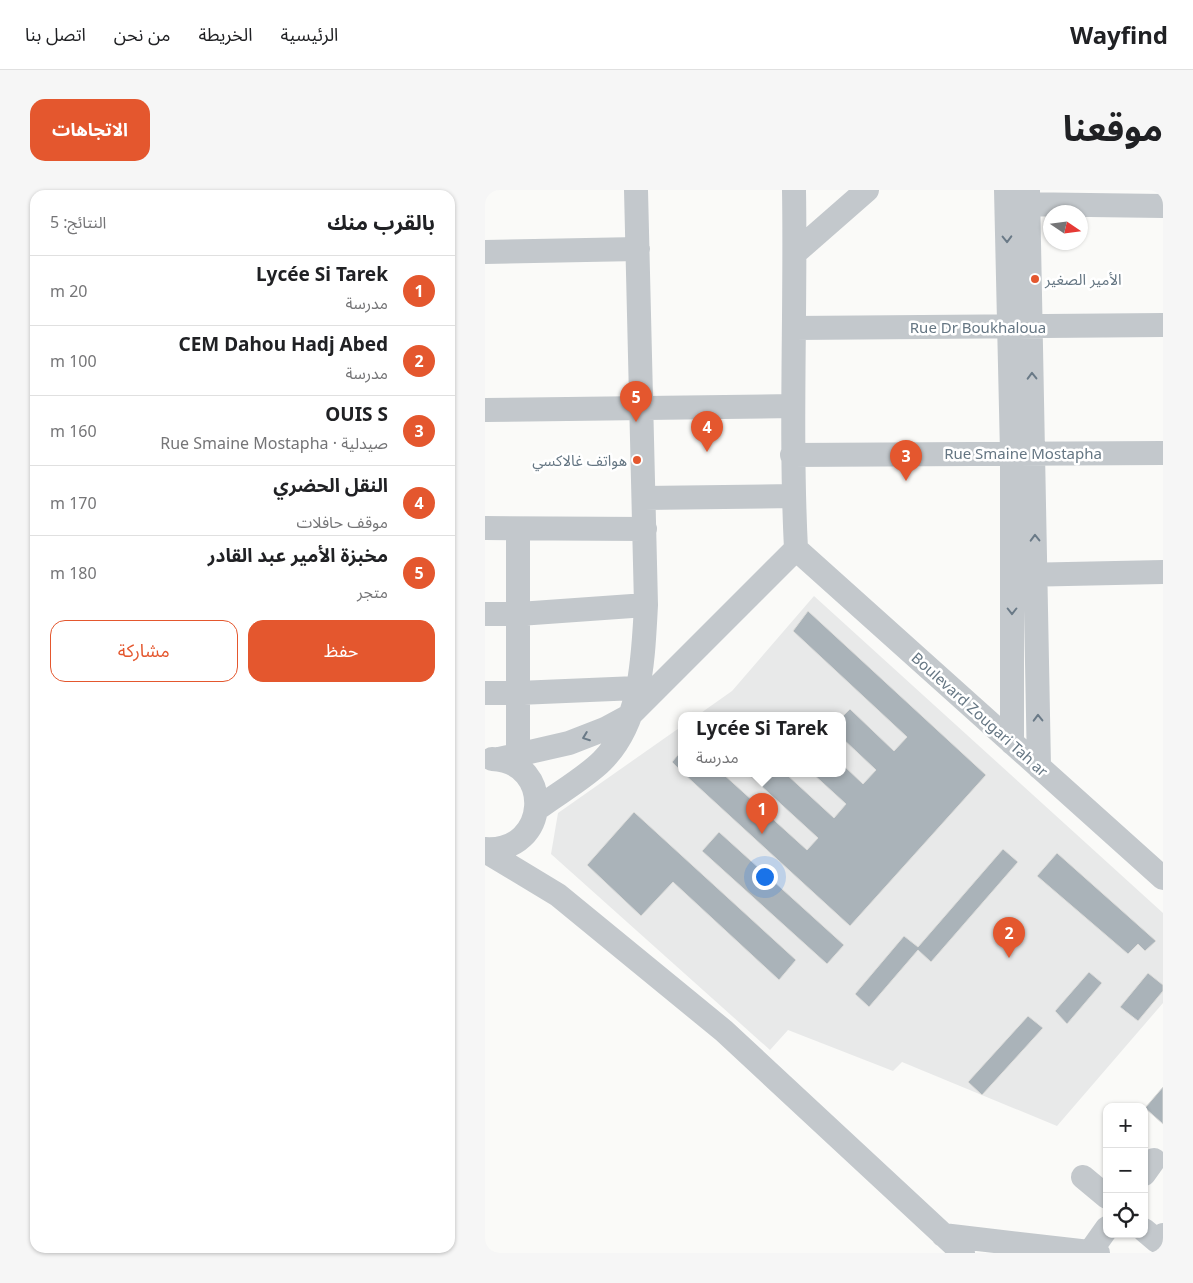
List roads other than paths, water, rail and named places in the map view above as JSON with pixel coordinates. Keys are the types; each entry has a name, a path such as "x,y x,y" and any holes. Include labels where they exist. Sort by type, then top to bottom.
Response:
{"street":[{"path":"537,809 601,762 613,748 623,733 642,669 646,605 636,190"},
{"path":"500,757 569,743 605,730 629,716 796,549 792,455 795,253 793,190"},
{"path":"795,253 867,190"},
{"path":"1039,767 1035,575 1023,453 1018,197 1163,206"},
{"path":"485,252 638,248"},
{"name":"Rue Dr Boukhaloua","path":"794,328 1163,325"},
{"path":"485,410 793,406"},
{"path":"1013,743 1012,574 1023,453"},
{"name":"Rue Smaine Mostapha","path":"792,455 1163,453"},
{"path":"644,498 793,496"},
{"path":"485,528 645,529"},
{"path":"500,757 518,694 518,529"},
{"name":"Boulevard Zougari Tah ar","path":"796,549 1163,878"},
{"path":"1012,574 1163,572"},
{"path":"485,614 519,614 646,605"},
{"path":"485,693 518,694 637,688"},
{"path":"485,850 502,848 519,840 531,826 537,809 536,795 531,782 523,771 500,757"},
{"path":"519,840 533,864 558,895"},
{"path":"485,850 558,895 724,1031 963,1253"},
{"path":"1083,1177 1103,1194"},
{"path":"1148,1233 1157,1241 1163,1234"},
{"path":"943,1235 1094,1252 1103,1235"}],"place":[{"name":"الأمير الصغير","path":"1035,279"},
{"name":"مخبزة الأمير عبد القادر","path":"636,422"},
{"name":"النقل الحضري","path":"707,452"},
{"name":"هواتف غالاكسي","path":"637,460"},
{"name":"OUIS S","path":"906,481"},
{"name":"Lycée Si Tarek","path":"762,834"},
{"name":"CEM Dahou Hadj Abed","path":"1009,958"}]}
